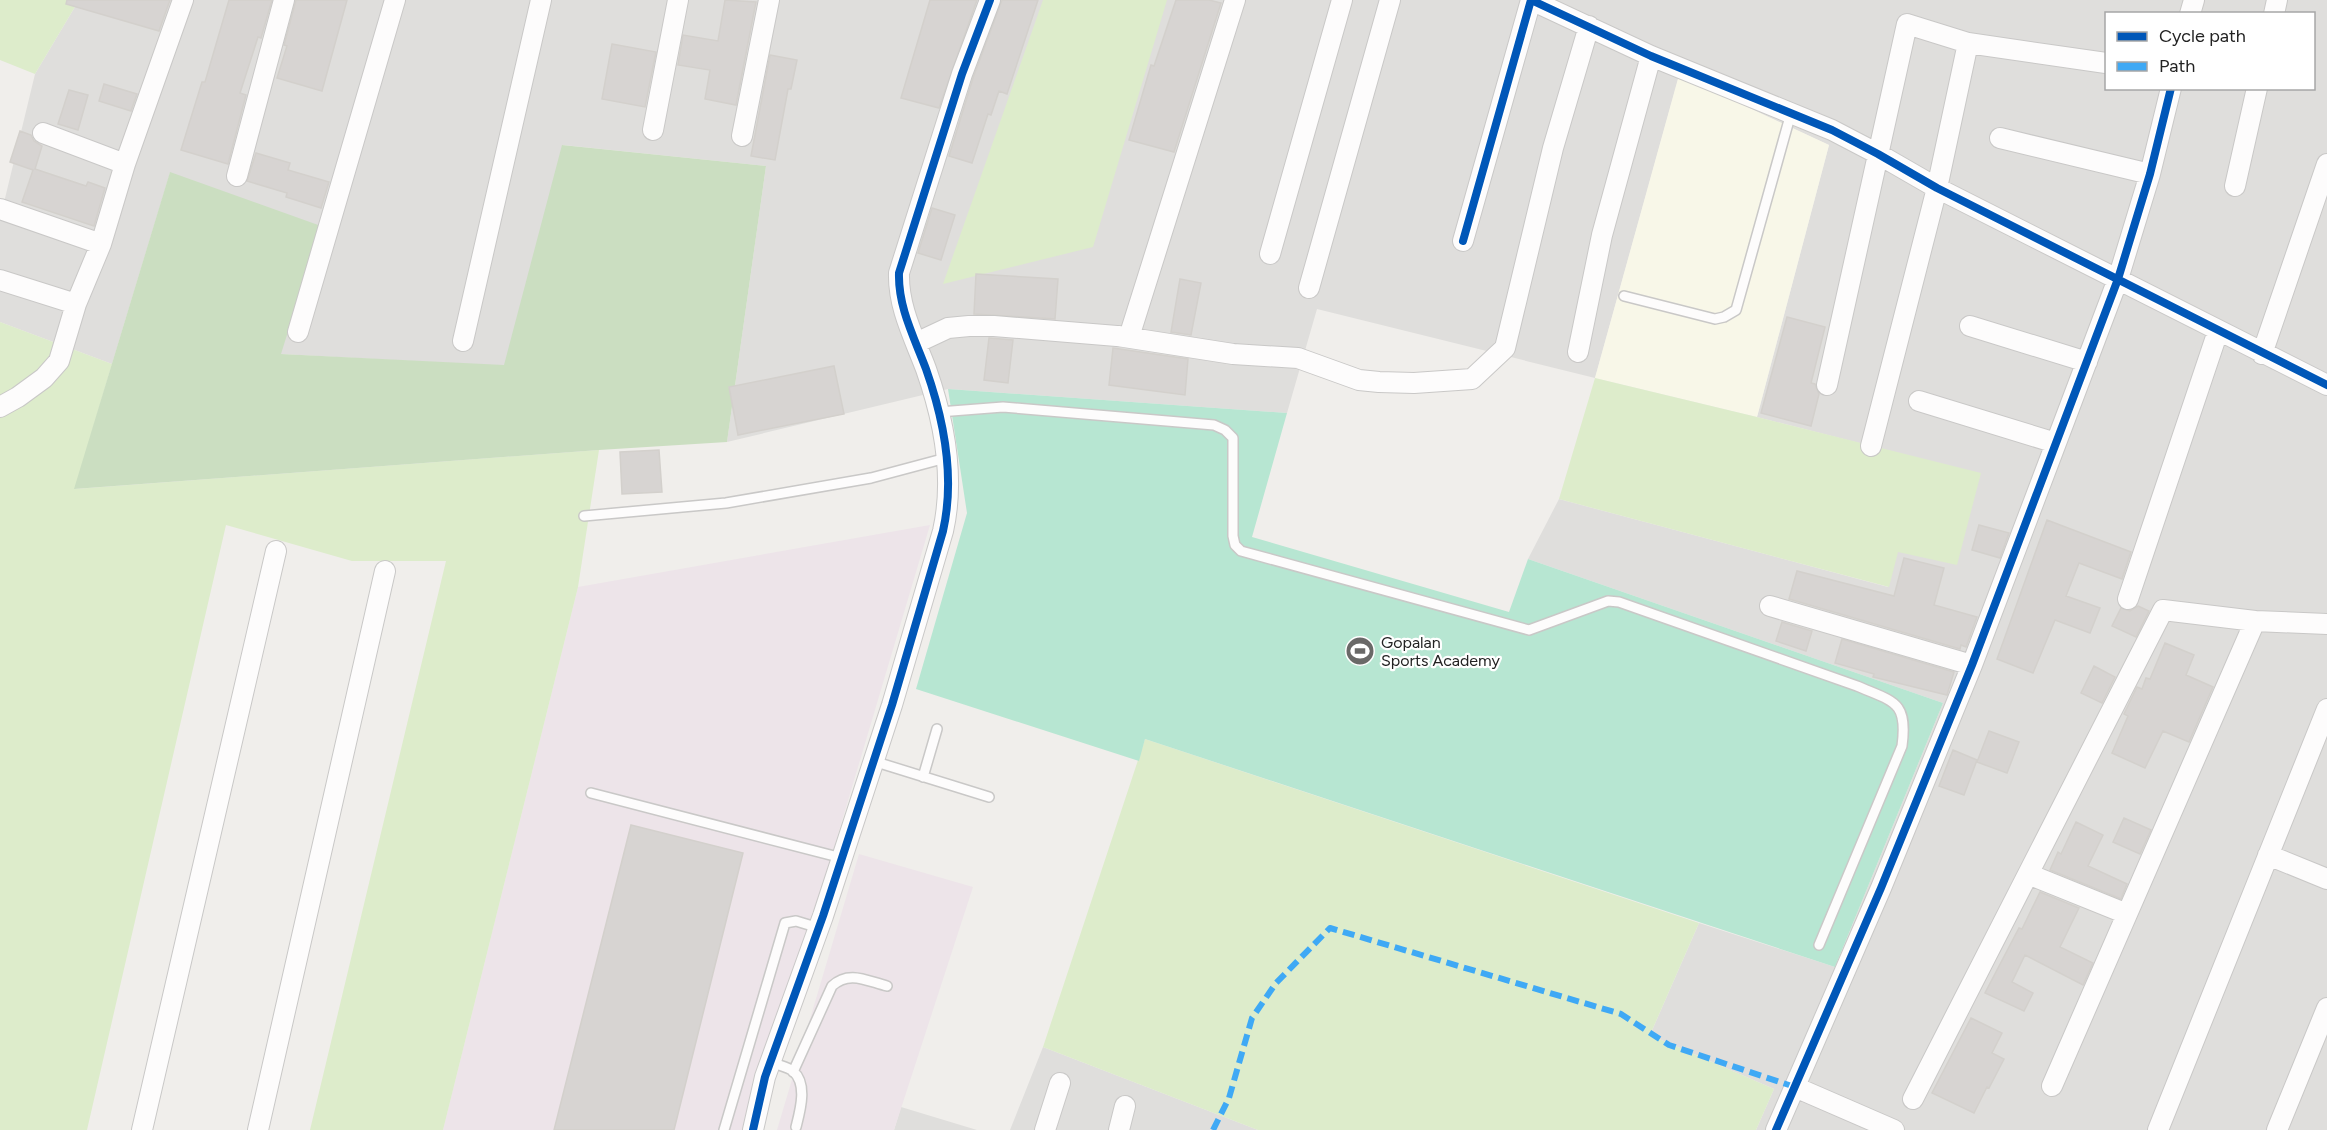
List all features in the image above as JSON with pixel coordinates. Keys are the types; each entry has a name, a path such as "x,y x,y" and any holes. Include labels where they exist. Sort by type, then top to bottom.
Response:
{"street":[{"path":"0,407 44,378 59,361 76,304 101,244 125,164 183,0"},
{"path":"237,177 284,0"},
{"path":"298,332 395,0"},
{"path":"463,341 541,0"},
{"path":"652,130 678,0"},
{"path":"742,136 770,0"},
{"path":"753,1130 771,1062 842,858 943,531 948,507 946,458 939,412 901,306 898,288 899,273 962,74 990,0"},
{"path":"916,343 948,328 969,326 1129,337 1234,0"},
{"path":"1270,254 1342,0"},
{"path":"1309,288 1390,0"},
{"path":"1463,241 1531,0 1651,56 1792,113 1878,154 1937,188 2057,250 2327,385"},
{"path":"1827,385 1907,24 1968,43 2105,63"},
{"path":"1118,336 1233,354 1298,358 1359,380 1404,383 1472,379 1505,348 1553,148 1589,26"},
{"path":"1871,446 1937,188 1968,43"},
{"path":"1578,352 1602,235 1651,56"},
{"path":"1776,1130 1881,888 1972,665 2087,362 2118,279 2150,174 2171,90"},
{"path":"2235,186 2257,90"},
{"path":"43,133 125,164"},
{"path":"2000,138 2150,174"},
{"path":"2262,354 2327,164"},
{"path":"0,209 101,244"},
{"path":"0,280 76,304"},
{"path":"1970,326 2087,362"},
{"path":"2128,599 2218,331"},
{"path":"1919,402 2056,443"},
{"path":"142,1130 276,551"},
{"path":"258,1130 385,571"},
{"path":"1770,606 1972,665"},
{"path":"1913,1099 2163,610 2254,621 2327,624"},
{"path":"2052,1086 2254,621"},
{"path":"2158,1130 2327,709"},
{"path":"2268,855 2327,879"},
{"path":"2028,874 2127,914"},
{"path":"2277,1130 2327,1008"},
{"path":"1045,1130 1060,1083"},
{"path":"1795,1087 1894,1130"},
{"path":"1119,1130 1125,1106"}],"lane":[{"path":"1624,296 1715,319 1736,310 1792,113"},
{"path":"939,412 1003,406 1214,425 1225,430 1233,438 1233,536 1235,545 1241,551 1529,630 1608,601 1619,602 1857,686 1893,701 1902,712 1904,726 1902,746 1819,945"},
{"path":"584,516 726,503 871,478 946,458"},
{"path":"923,777 937,729"},
{"path":"873,761 989,797"},
{"path":"591,793 842,858"},
{"path":"724,1130 785,923 796,921 819,928"},
{"path":"793,1071 832,986 838,980 849,976 887,986"},
{"path":"771,1062 793,1071 800,1083 802,1102 796,1127"}],"shaded area":[{"path":"79,0 2327,0 2327,1130 1756,1130 1774,1089 1650,1035 1699,923 1835,967 1943,703 1528,559 1559,499 1888,587 1897,552 1980,474 1757,417 1829,145 1679,76 1595,378 1317,309 1287,413 948,389 727,442 766,166 563,145 505,366 281,354 170,173 112,364 0,322 0,219 35,74"},
{"path":"1679,75 1829,145 1757,417 1595,378"},
{"path":"930,525 750,1130 443,1130 578,587"},
{"path":"859,854 973,887 894,1130 777,1130"},
{"path":"1043,1047 1258,1130 1010,1130"},
{"path":"901,1107 977,1130 894,1130"}],"green space":[{"path":"0,0 79,0 35,74 0,60"},
{"path":"1043,0 1167,0 1093,247 943,284"},
{"path":"562,145 766,166 727,442 74,489 170,172 321,226 281,354 504,365"},
{"path":"0,322 112,364 75,489 599,450 578,587 443,1130 310,1130 446,561 352,561 226,525 87,1130 0,1130"},
{"path":"1595,378 1981,473 1957,565 1898,552 1889,587 1559,499"},
{"name":"Gopalan Sports Academy","path":"948,389 1287,413 1252,537 1509,612 1528,559 1943,703 1835,967 1145,739 1139,761 916,689 967,513"},
{"path":"1145,739 1699,923 1650,1035 1774,1089 1756,1130 1258,1130 1043,1047"}],"building":[{"path":"67,0 170,0 159,31 66,4"},
{"path":"229,0 272,0 261,38 258,37 240,93 246,95 228,164 181,150 202,82 205,82"},
{"path":"296,0 347,0 322,91 277,78 287,46 284,45"},
{"path":"725,0 756,2 736,105 705,99 710,70 678,65 683,35 718,41"},
{"path":"930,0 977,0 939,108 901,98"},
{"path":"1002,0 1038,0 1007,94 999,91 991,115 988,114 972,163 949,156 973,78"},
{"path":"1176,0 1209,0 1221,3 1174,152 1129,140 1151,65 1154,66"},
{"path":"612,44 656,52 645,107 602,99"},
{"path":"770,55 797,60 791,89 788,89 775,160 751,156"},
{"path":"104,84 137,94 131,111 99,101"},
{"path":"69,90 88,95 78,130 58,124"},
{"path":"20,131 31,135 34,141 42,146 35,169 86,186 88,182 105,188 94,226 22,202 33,170 10,162"},
{"path":"256,153 290,163 288,170 329,182 321,208 286,197 287,193 247,181"},
{"path":"932,208 955,215 941,260 918,253"},
{"path":"976,274 1058,279 1055,319 974,314"},
{"path":"1180,279 1201,283 1191,335 1171,332"},
{"path":"1787,317 1825,327 1811,383 1815,384 1819,394 1811,426 1761,413"},
{"path":"989,338 1013,340 1008,383 984,380"},
{"path":"1113,348 1188,359 1185,395 1109,385"},
{"path":"834,366 844,414 738,435 729,387"},
{"path":"659,450 662,492 622,494 620,452"},
{"path":"2047,520 2131,552 2122,579 2079,563 2066,596 2100,608 2090,633 2055,620 2033,673 1997,659"},
{"path":"1979,525 2009,533 2000,558 1972,550"},
{"path":"1904,558 1944,568 1934,605 1977,617 1966,647 1961,645 1960,649 1789,599 1797,571 1894,596"},
{"path":"2138,606 2149,611 2136,637 2112,626 2121,608 2130,611"},
{"path":"1782,622 1812,631 1806,651 1776,641"},
{"path":"1842,639 1954,672 1947,695 1873,677 1874,674 1835,663"},
{"path":"2165,643 2194,655 2186,675 2213,687 2189,742 2163,731 2145,768 2112,753 2128,716 2124,714 2137,687 2142,689 2146,678 2150,679"},
{"path":"2094,666 2115,677 2102,703 2081,693"},
{"path":"1989,731 2019,742 2007,773 1977,762"},
{"path":"1953,750 1977,760 1964,795 1939,786"},
{"path":"2124,818 2151,830 2140,854 2113,842"},
{"path":"2076,822 2103,835 2088,866 2127,884 2121,899 2050,870 2058,852 2061,854"},
{"path":"631,825 743,853 674,1130 554,1130"},
{"path":"2040,892 2079,908 2060,947 2093,963 2083,985 2025,955 2012,982 2033,993 2024,1011 1985,993 2019,928 2022,929"},
{"path":"1971,1018 2002,1033 1992,1053 2004,1059 1974,1113 1932,1093"}],"marked path":[{"path":"1213,1130 1229,1098 1252,1018 1276,983 1330,928 1621,1014 1669,1045 1795,1087"}],"cycle path":[{"path":"753,1130 765,1077 823,916 892,705 943,531 948,490 946,449 932,388 904,310 899,273 962,74 990,0"},
{"path":"1463,241 1531,0 1651,56 1832,130 1937,188 2327,385"},
{"path":"1776,1130 1881,888 1972,665 2118,279 2150,174 2171,90"}],"place":[{"name":"Gopalan Sports Academy","path":"1360,651"}]}
